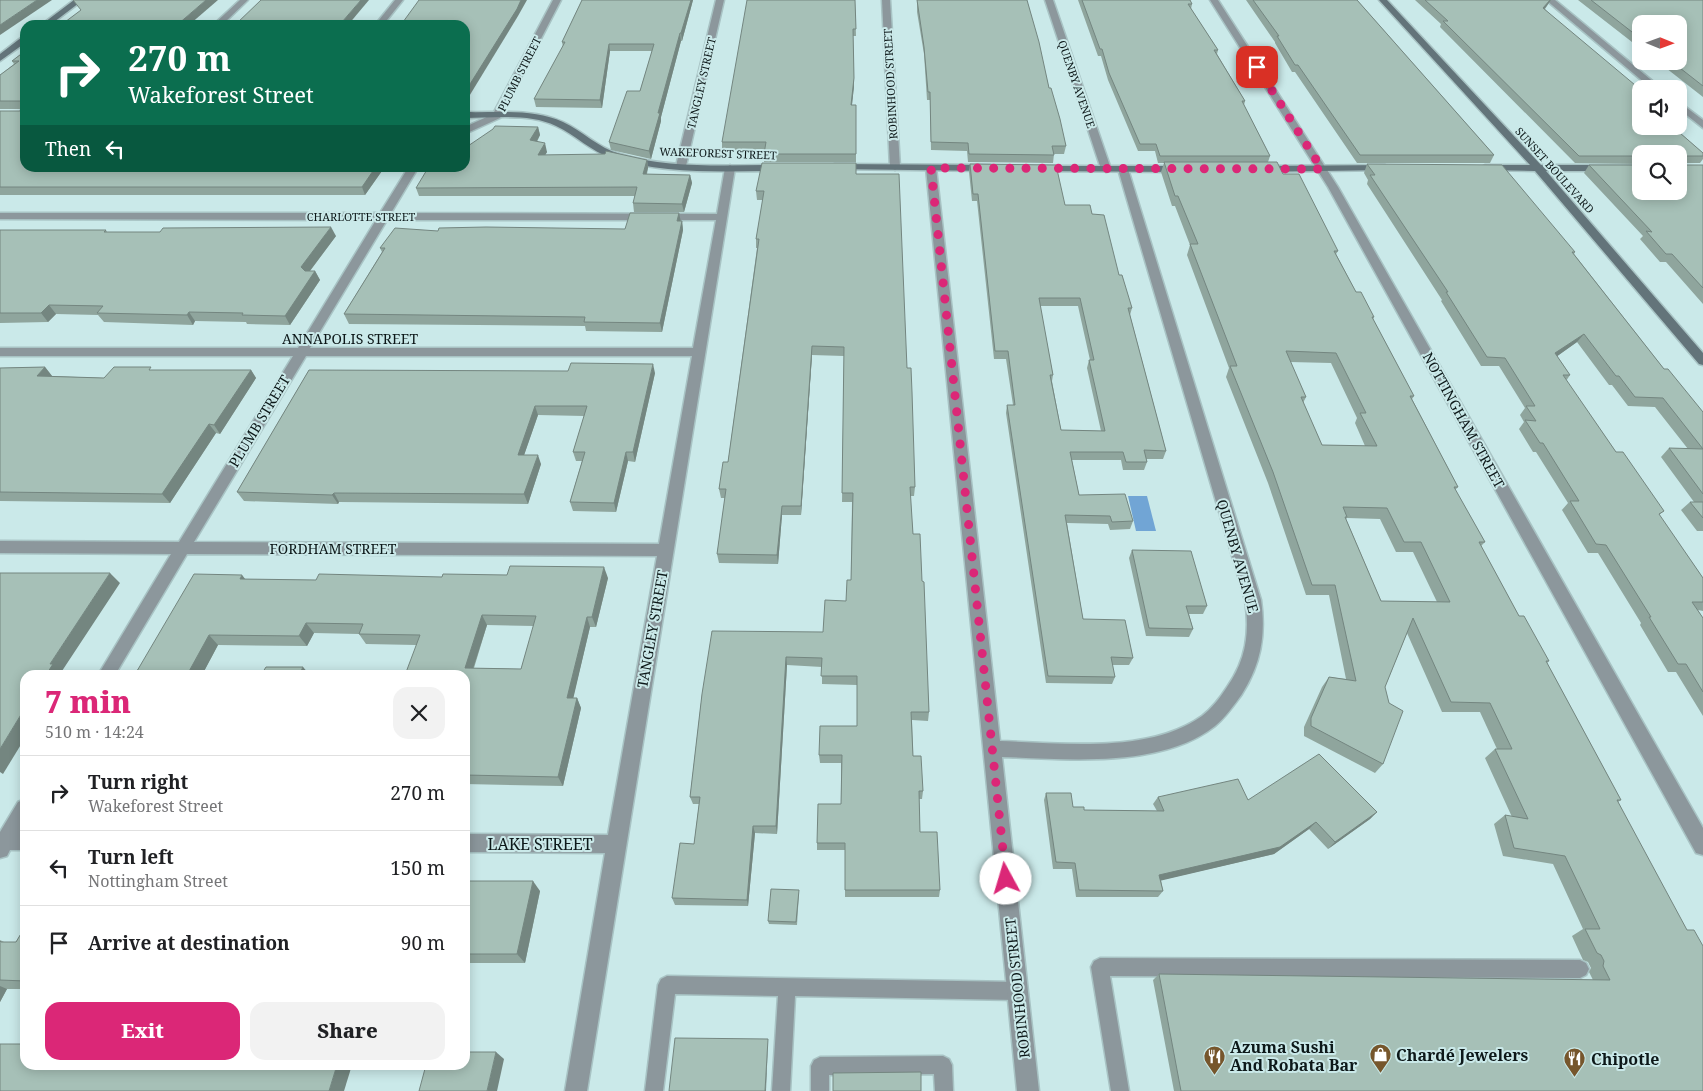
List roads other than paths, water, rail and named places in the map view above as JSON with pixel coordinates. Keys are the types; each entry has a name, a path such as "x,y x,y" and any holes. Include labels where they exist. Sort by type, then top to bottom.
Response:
{"street":[{"path":"51,20 78,0"},
{"path":"222,20 244,0"},
{"path":"382,20 399,0"},
{"name":"PLUMB STREET","path":"470,129 497,116 557,0"},
{"name":"TANGLEY STREET","path":"681,166 720,0"},
{"name":"ROBINHOOD STREET","path":"886,0 894,167"},
{"name":"QUENBY AVENUE","path":"1049,0 1106,169"},
{"name":"NOTTINGHAM STREET","path":"1214,0 1322,169 1703,846"},
{"name":"SUNSET BOULEVARD","path":"1383,0 1538,168 1703,361"},
{"path":"1550,0 1647,80"},
{"path":"0,58 20,43"},
{"path":"1687,112 1703,125"},
{"name":"WAKEFOREST STREET","path":"470,116 524,116 546,119 560,123 592,146 626,159 681,166 788,168"},
{"name":"TANGLEY STREET","path":"576,1091 730,168"},
{"path":"827,168 999,168"},
{"name":"ROBINHOOD STREET","path":"931,168 1028,1091"},
{"path":"1028,168 1192,169"},
{"path":"1252,169 1400,168"},
{"path":"1478,168 1632,168"},
{"name":"QUENBY AVENUE","path":"992,749 1108,751 1138,748 1174,738 1205,724 1227,702 1243,679 1255,649 1256,623 1253,600 1123,169"},
{"name":"PLUMB STREET","path":"109,670 411,172"},
{"name":"CHARLOTTE STREET","path":"0,216 722,217"},
{"name":"ANNAPOLIS STREET","path":"0,352 700,352"},
{"name":"FORDHAM STREET","path":"0,547 666,550"},
{"path":"2,844 20,816"},
{"path":"2,844 20,842"},
{"name":"LAKE STREET","path":"470,843 616,844"}],"lane":[{"path":"1120,1091 1100,967 1580,969"},
{"path":"654,1091 667,985 1017,991"},
{"path":"781,1091 787,986"},
{"path":"820,1091 820,1066 943,1066 944,1091"}],"water":[{"path":"1128,496 1147,496 1156,531 1136,531"}],"place":[{"name":"Chardé Jewelers","path":"1380,1074"},
{"name":"Azuma Sushi And Robata Bar","path":"1214,1075"},
{"name":"Chipotle","path":"1575,1078"}]}
